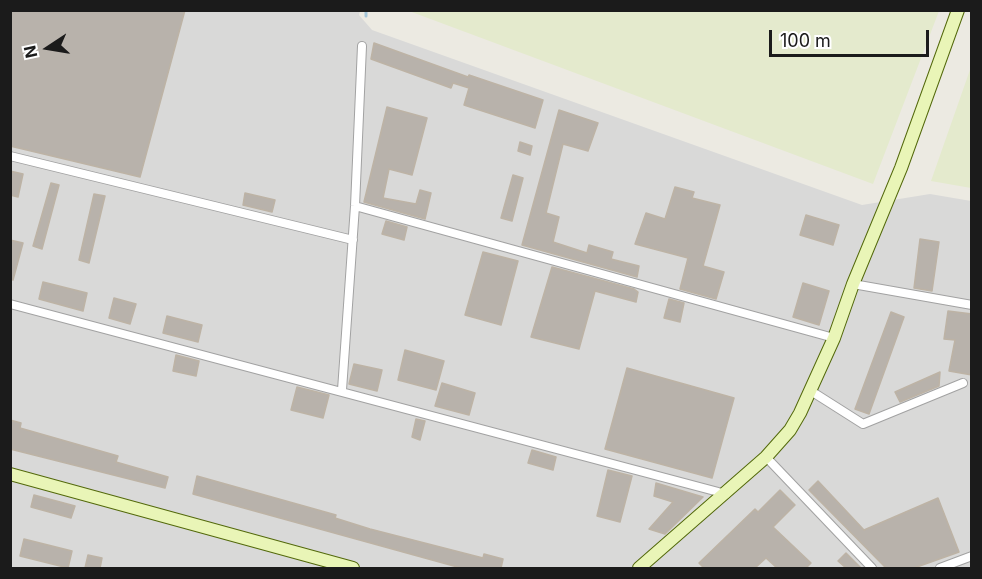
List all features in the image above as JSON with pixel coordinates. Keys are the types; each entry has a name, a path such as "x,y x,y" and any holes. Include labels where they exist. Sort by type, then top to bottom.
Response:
{"main road":[{"path":"639,568 766,457 789,430 811,392 901,168 958,10"},
{"path":"10,474 353,568"}],"street":[{"path":"342,390 355,207 362,46"},
{"path":"10,156 353,240"},
{"path":"355,207 834,338"},
{"path":"853,284 972,305"},
{"path":"10,304 342,390 726,494"},
{"path":"811,392 863,424 963,382"},
{"path":"766,457 872,568"},
{"path":"940,568 972,556"}],"shaded area":[{"path":"10,11 360,11 359,15 372,30 862,205 930,194 971,201 971,568 11,568"}],"green space":[{"path":"409,11 939,11 873,184"},
{"path":"971,67 971,188 931,181"}],"building":[{"path":"10,10 185,10 140,177 10,146"},
{"path":"374,43 468,77 469,75 543,100 535,128 464,105 469,88 453,83 451,88 371,59"},
{"path":"387,107 427,118 412,175 389,169 383,198 416,204 420,190 431,193 425,219 364,202"},
{"path":"559,110 598,123 588,151 563,144 546,213 559,217 553,242 587,253 589,245 613,252 611,259 639,266 637,277 522,245"},
{"path":"520,142 532,146 530,155 518,151"},
{"path":"10,171 23,174 18,197 10,195"},
{"path":"513,175 523,178 512,221 501,218"},
{"path":"51,183 59,185 42,249 33,246"},
{"path":"675,187 694,192 692,198 720,205 703,266 724,272 716,299 680,289 688,258 635,244 646,213 665,219"},
{"path":"245,193 275,200 272,212 243,205"},
{"path":"94,194 105,196 89,263 79,260"},
{"path":"806,215 839,225 833,245 800,235"},
{"path":"386,221 407,227 404,240 382,234"},
{"path":"920,239 939,242 932,291 914,288"},
{"path":"10,240 23,243 13,280 10,279"},
{"path":"483,252 518,261 501,325 465,315"},
{"path":"552,267 634,289 638,292 636,302 595,291 579,349 531,337"},
{"path":"43,282 87,293 83,311 39,299"},
{"path":"803,283 829,291 819,325 793,317"},
{"path":"114,298 136,304 130,324 109,318"},
{"path":"669,299 684,303 680,322 664,318"},
{"path":"948,311 972,314 972,375 949,371 955,340 944,339"},
{"path":"891,312 904,317 869,414 855,409"},
{"path":"167,316 202,325 198,342 163,333"},
{"path":"405,350 444,361 436,390 398,380"},
{"path":"176,355 199,361 196,376 173,371"},
{"path":"354,364 382,370 377,391 349,384"},
{"path":"627,368 734,398 712,478 605,449"},
{"path":"940,372 939,386 900,402 895,392"},
{"path":"442,383 475,393 469,415 435,406"},
{"path":"297,387 329,395 323,418 291,410"},
{"path":"416,419 425,421 420,440 412,437"},
{"path":"10,420 21,423 20,428 118,456 116,462 168,477 165,488 10,449"},
{"path":"532,450 556,457 553,470 528,463"},
{"path":"608,470 632,476 620,522 597,516"},
{"path":"197,476 336,515 335,518 370,529 483,558 484,554 503,559 501,568 461,568 193,494"},
{"path":"818,481 864,530 938,498 959,552 914,568 886,568 809,490"},
{"path":"656,483 703,497 665,534 649,529 673,502 654,496"},
{"path":"780,490 795,505 773,527 811,563 806,568 777,568 766,558 755,568 704,568 699,563 755,509 758,512"},
{"path":"34,495 75,506 71,518 31,507"},
{"path":"24,539 72,551 68,568 20,556"},
{"path":"846,553 861,568 846,568 838,561"},
{"path":"88,555 102,558 100,568 85,568"}],"waterway":[{"path":"366,10 366,16"}]}
